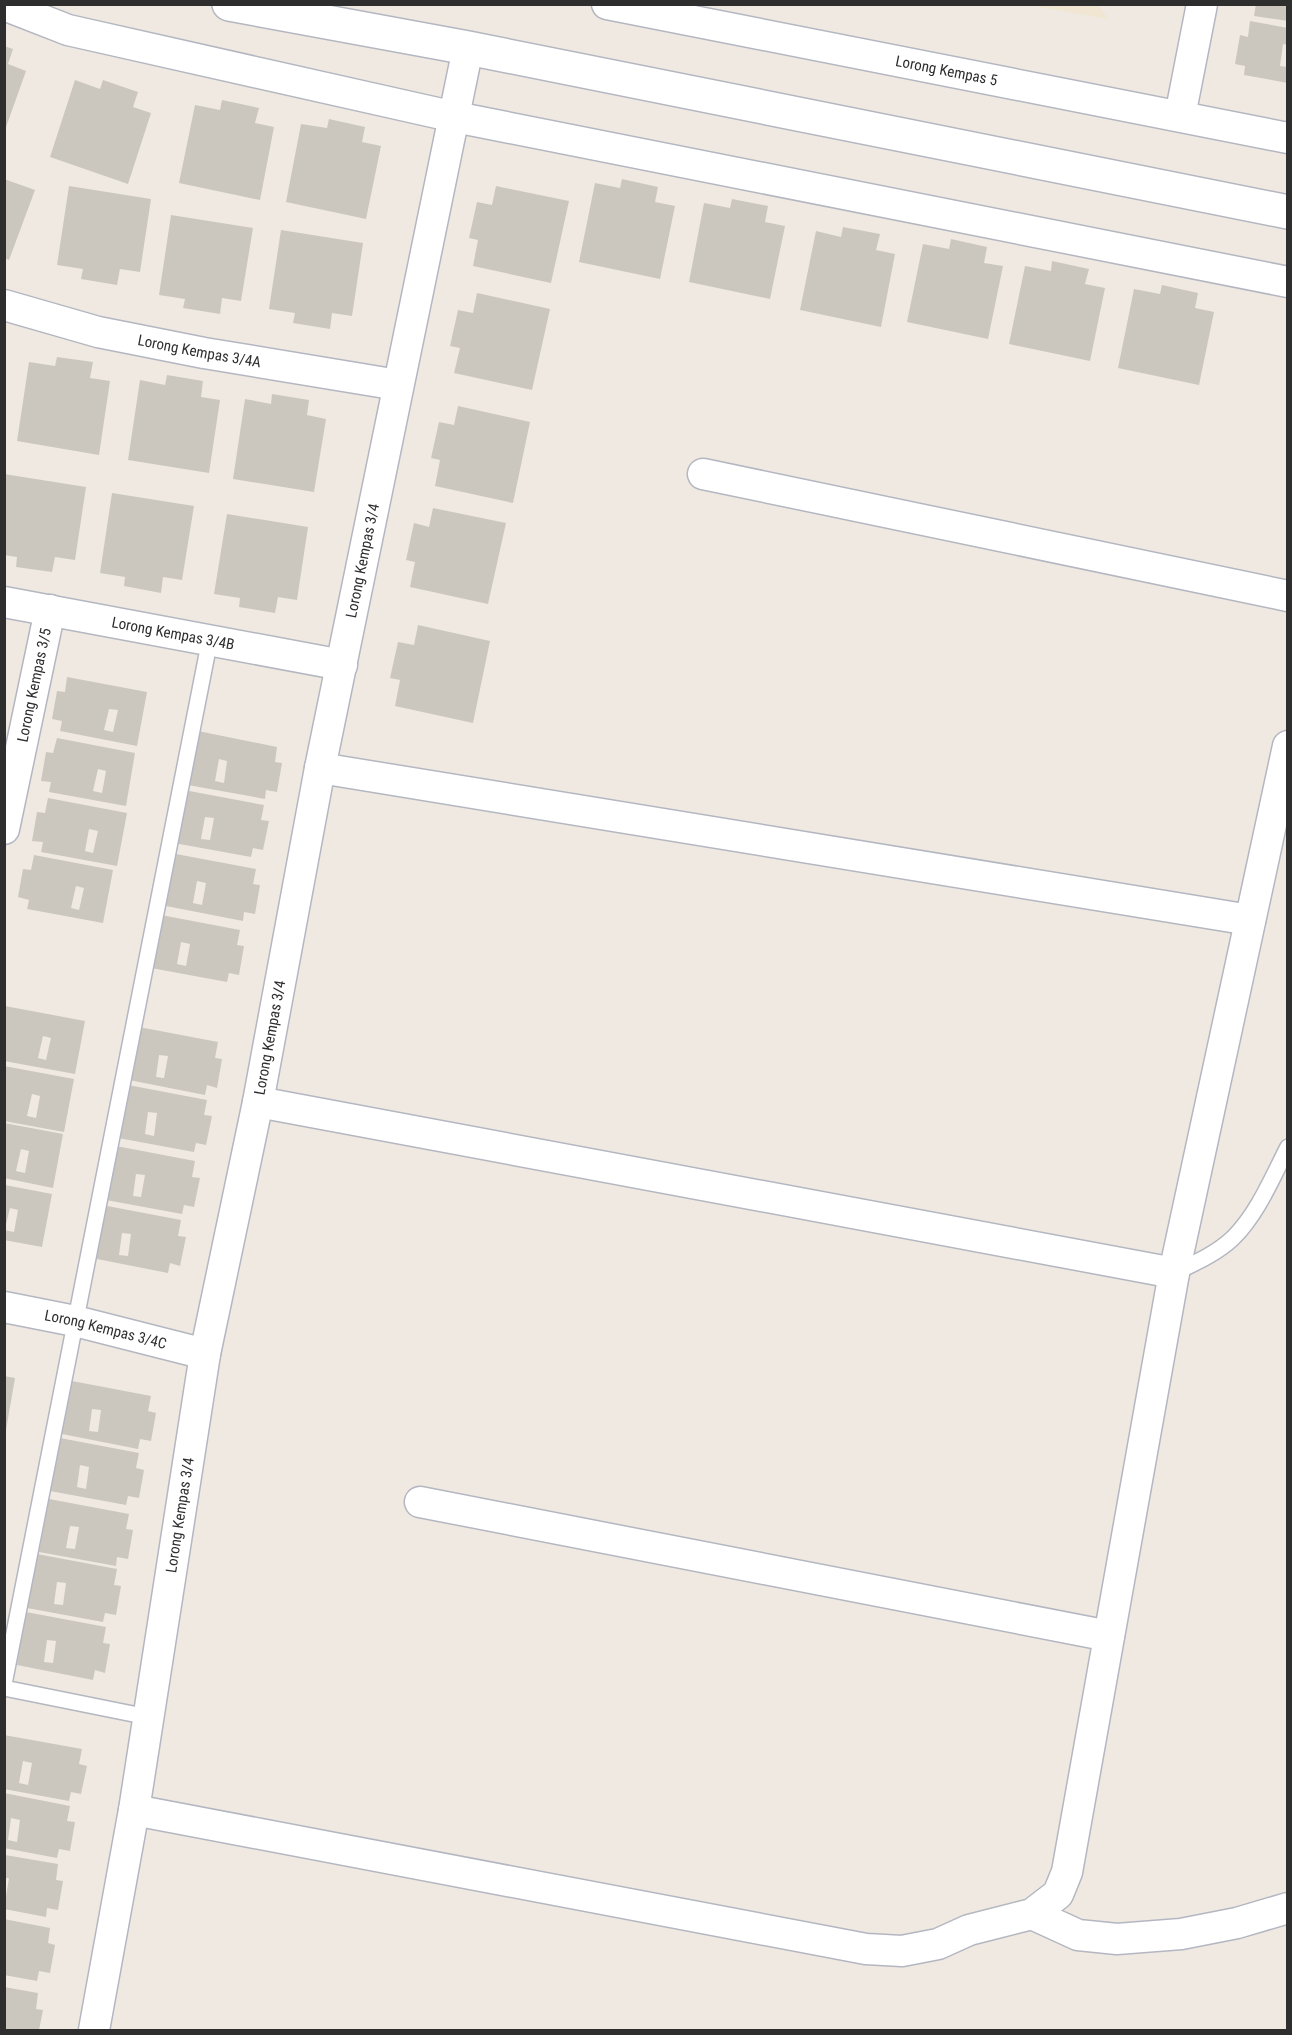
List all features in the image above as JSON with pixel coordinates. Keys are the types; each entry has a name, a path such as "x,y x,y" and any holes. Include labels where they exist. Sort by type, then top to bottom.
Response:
{"street":[{"path":"229,4 347,15 468,48 1287,212"},
{"name":"Lorong Kempas 5","path":"607,4 1287,138"},
{"path":"1180,116 1202,4"},
{"path":"4,5 68,30 454,117 1287,282"},
{"name":"Lorong Kempas 3/4","path":"94,2031 134,1810 205,1354 258,1102 320,768 468,48"},
{"name":"Lorong Kempas 3/4A","path":"4,305 98,332 398,385"},
{"path":"703,474 1287,596"},
{"name":"Lorong Kempas 3/4B","path":"4,602 342,664"},
{"name":"Lorong Kempas 3/5","path":"4,829 11,764 50,610"},
{"path":"134,1810 866,1949 902,1952 938,1944 969,1930 1032,1914 1058,1894 1067,1872 1174,1273 1287,746"},
{"path":"320,768 1250,920"},
{"path":"258,1102 1174,1273"},
{"name":"Lorong Kempas 3/4C","path":"4,1307 205,1354"},
{"path":"420,1502 1109,1636"},
{"path":"1032,1914 1078,1935 1117,1940 1181,1934 1237,1923 1287,1908"}],"lane":[{"path":"148,1717 4,1686 210,639"},
{"path":"1174,1273 1206,1258 1233,1238 1252,1215 1287,1147"}],"shaded area":[{"path":"1029,5 1098,5 1108,19"}],"building":[{"path":"1256,4 1288,4 1288,21 1254,16"},
{"path":"1250,21 1288,28 1288,45 1283,44 1280,66 1288,67 1288,83 1244,75 1245,66 1235,64 1240,35 1248,37"},
{"path":"4,46 13,49 8,64 26,71 5,130"},
{"path":"75,80 100,89 103,80 138,92 133,107 151,113 128,184 50,157"},
{"path":"222,100 259,108 255,123 274,127 260,200 179,183 195,105 220,110"},
{"path":"329,119 365,127 362,142 381,146 366,219 286,202 301,124 327,128"},
{"path":"4,179 35,190 9,260 4,258"},
{"path":"622,179 658,187 655,202 675,206 660,279 579,262 595,183 620,188"},
{"path":"69,186 151,199 140,272 120,269 117,285 81,279 83,269 57,265"},
{"path":"496,186 569,201 551,283 473,266 478,240 469,238 477,202 492,205"},
{"path":"732,199 768,206 765,222 785,226 770,299 689,282 704,203 730,208"},
{"path":"171,215 253,228 241,301 222,298 220,314 183,308 185,299 159,295"},
{"path":"843,227 880,234 876,250 895,254 881,327 800,310 816,231 841,237"},
{"path":"281,230 363,243 352,316 332,313 330,329 293,323 295,313 269,309"},
{"path":"951,239 987,247 984,263 1003,266 988,339 907,322 923,244 949,249"},
{"path":"1052,261 1089,269 1085,284 1105,288 1090,361 1009,344 1025,266 1051,271"},
{"path":"1162,285 1198,293 1195,308 1214,312 1199,385 1118,368 1134,289 1160,294"},
{"path":"477,293 550,309 532,390 454,373 460,348 450,346 458,310 473,313"},
{"path":"57,357 93,362 90,378 110,381 99,455 17,441 29,362 55,366"},
{"path":"167,375 203,381 201,397 220,400 209,473 128,460 140,380 165,385"},
{"path":"272,394 309,400 307,415 326,419 314,492 233,479 245,399 271,404"},
{"path":"458,406 530,422 513,503 435,486 440,460 431,458 439,422 454,425"},
{"path":"4,474 86,487 75,560 55,557 52,572 16,567 17,557 4,555"},
{"path":"112,493 194,506 182,580 163,577 161,593 124,586 125,577 100,573"},
{"path":"433,508 506,523 488,604 410,587 415,562 406,560 414,523 429,527"},
{"path":"227,514 308,527 297,600 278,597 275,613 239,607 240,598 214,594"},
{"path":"418,625 490,641 473,723 395,706 400,680 390,678 398,642 414,645"},
{"path":"67,677 147,692 137,746 60,731 62,721 52,719 57,691 65,692","holes":["109,709 118,710 113,732 104,730"]},
{"path":"198,731 277,747 275,762 282,763 277,792 266,790 265,799 188,785","holes":["219,759 227,761 224,783 215,781"]},
{"path":"57,738 135,753 126,806 49,792 51,782 41,781 46,752 53,753","holes":["98,769 106,771 102,793 93,791"]},
{"path":"184,790 264,805 261,820 269,821 263,850 253,848 251,857 174,843","holes":["205,817 214,818 210,840 201,839"]},
{"path":"48,798 127,813 117,866 41,852 43,842 32,841 37,812 45,813","holes":["89,829 98,831 93,853 85,851"]},
{"path":"176,854 256,869 253,884 260,885 255,914 244,912 243,921 166,906","holes":["197,881 206,883 202,905 193,903"]},
{"path":"34,855 113,870 103,923 27,909 29,900 18,897 23,869 31,870","holes":["76,886 84,888 79,910 71,908"]},
{"path":"161,915 240,930 237,945 244,946 239,975 229,973 227,982 151,968","holes":["181,942 190,944 186,966 177,964"]},
{"path":"5,1006 85,1021 75,1074 4,1061","holes":["43,1036 51,1038 46,1060 38,1058"]},
{"path":"139,1027 218,1042 215,1058 222,1059 217,1088 207,1085 205,1095 129,1080","holes":["159,1055 168,1056 164,1078 156,1077"]},
{"path":"4,1066 74,1079 64,1132 4,1121","holes":["32,1094 40,1096 36,1118 27,1116"]},
{"path":"128,1085 207,1100 204,1115 212,1116 206,1145 196,1143 194,1152 118,1138","holes":["148,1112 157,1113 154,1136 145,1134"]},
{"path":"4,1123 63,1134 53,1188 4,1178","holes":["21,1149 29,1151 25,1173 16,1171"]},
{"path":"116,1146 195,1161 192,1177 200,1178 194,1207 184,1205 182,1214 106,1200","holes":["136,1174 145,1175 141,1197 133,1196"]},
{"path":"5,1185 52,1194 42,1247 4,1240 4,1230 14,1232 18,1210 10,1208 5,1228"},
{"path":"102,1205 181,1220 178,1236 186,1237 180,1266 170,1263 168,1273 92,1258","holes":["122,1233 131,1234 128,1256 119,1255"]},
{"path":"4,1376 15,1378 6,1430 4,1430"},
{"path":"72,1381 151,1396 148,1411 156,1413 151,1441 140,1439 138,1449 62,1434","holes":["92,1409 101,1410 98,1432 89,1431"]},
{"path":"60,1438 139,1453 136,1468 144,1470 139,1498 128,1496 126,1505 50,1491","holes":["80,1465 89,1467 86,1489 77,1487"]},
{"path":"49,1499 129,1514 126,1529 133,1530 128,1559 117,1557 116,1566 39,1552","holes":["70,1526 79,1527 75,1549 66,1548"]},
{"path":"37,1554 117,1569 114,1585 121,1586 116,1615 105,1613 103,1622 27,1608","holes":["57,1582 66,1583 63,1605 54,1604"]},
{"path":"26,1612 106,1627 103,1643 110,1644 105,1673 95,1670 93,1680 17,1665","holes":["47,1640 56,1641 53,1663 44,1662"]},
{"path":"4,1735 82,1749 79,1764 87,1766 81,1794 71,1792 69,1801 4,1789","holes":["23,1761 32,1763 28,1785 19,1783"]},
{"path":"4,1793 70,1806 67,1821 75,1822 70,1851 59,1849 57,1858 4,1848","holes":["11,1818 20,1820 17,1842 8,1840"]},
{"path":"5,1855 58,1864 56,1880 63,1881 58,1910 47,1908 46,1917 4,1909 9,1878 5,1878"},
{"path":"4,1919 50,1928 48,1943 55,1945 50,1973 39,1971 37,1981 4,1975"},
{"path":"4,1987 38,1993 36,2009 43,2010 39,2030 4,2030"}]}
